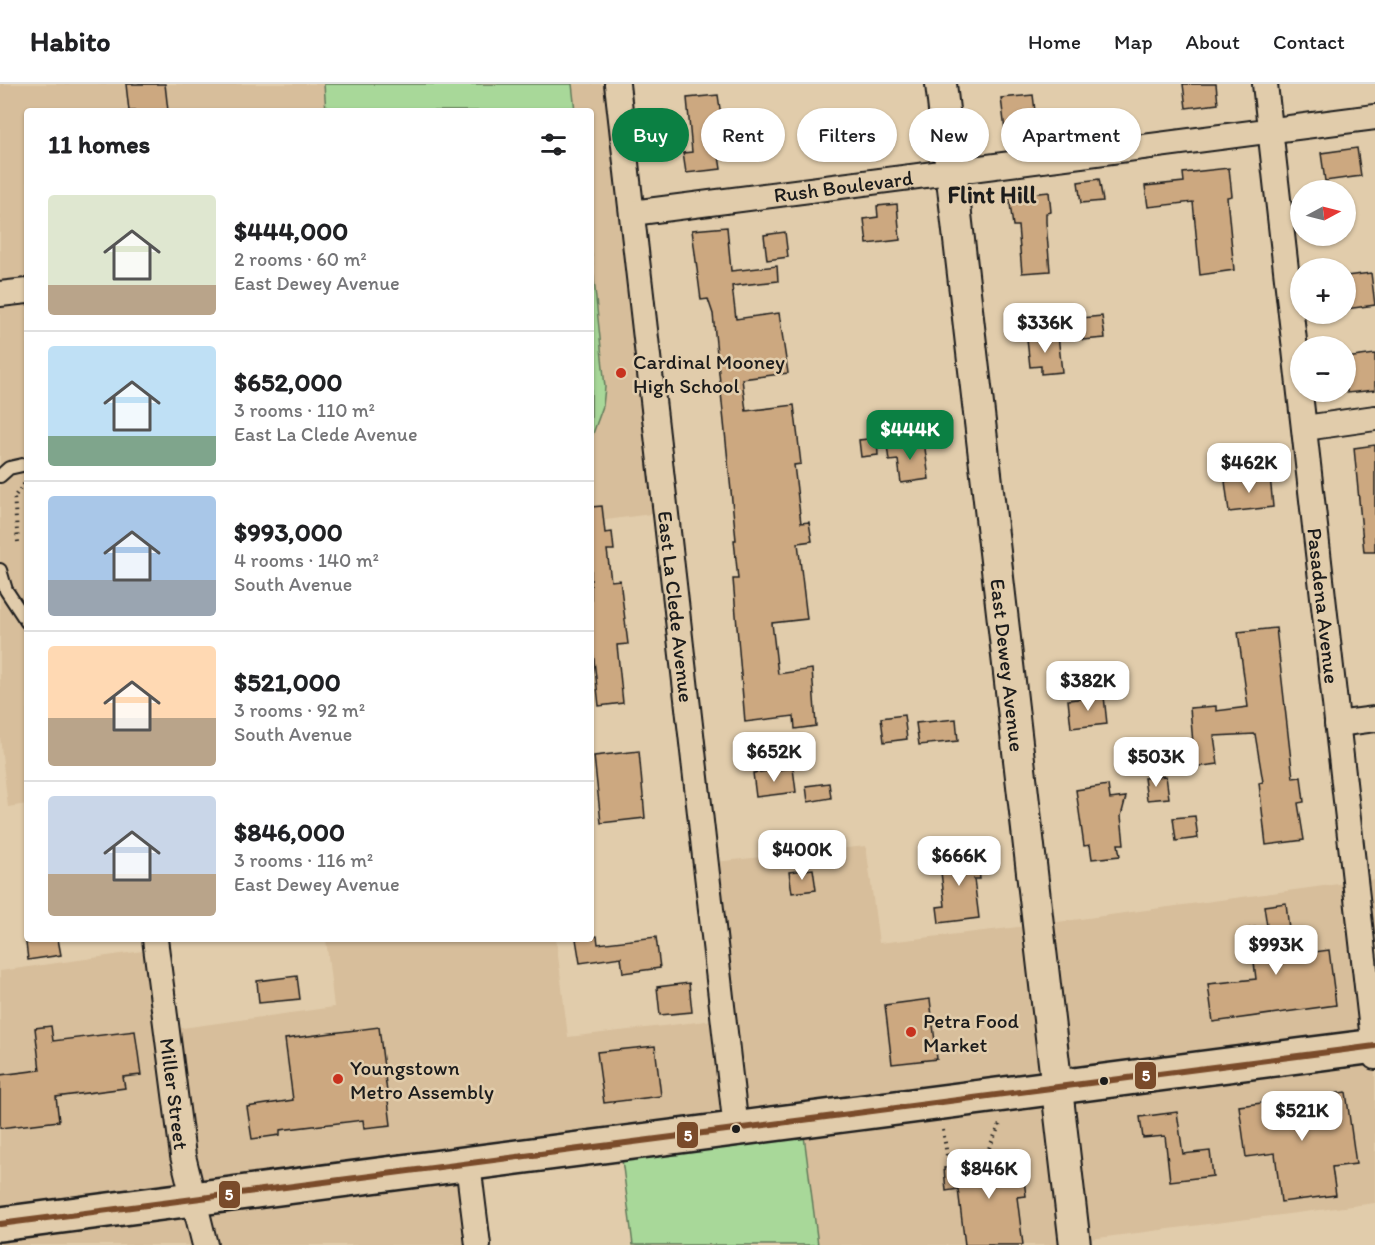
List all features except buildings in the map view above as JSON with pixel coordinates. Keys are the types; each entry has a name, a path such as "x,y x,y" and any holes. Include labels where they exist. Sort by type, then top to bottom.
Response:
{"main road":[{"path":"0,1224 1055,1088 1375,1050"}],"street":[{"name":"East La Clede Avenue","path":"617,84 736,1129"},
{"name":"East Dewey Avenue","path":"941,84 1055,1088 1075,1245"},
{"name":"Pasadena Avenue","path":"1265,84 1375,1050"},
{"name":"Rush Boulevard","path":"632,213 1375,117"},
{"path":"0,294 24,291"},
{"path":"1305,428 1375,418"},
{"path":"1337,724 1375,719"},
{"name":"Miller Street","path":"156,942 183,1156 205,1245"},
{"path":"468,1164 478,1245"}],"lane":[{"path":"0,476 9,468 24,465"},
{"path":"0,570 6,590 24,617"}],"path":[{"path":"18,542 14,497 24,485"},
{"path":"984,1159 1001,1122"},
{"path":"943,1130 949,1168"}],"shaded area":[{"path":"0,84 617,84 620,108 612,108 612,162 626,162 666,512 594,522 594,108 24,108 24,804 8,807 0,737"},
{"path":"866,846 879,943 1036,925 1375,879 1375,1203 1074,1241 1075,1245 818,1245 802,1121 468,1164 478,1245 0,1245 0,971 157,949 168,1030 334,1007 326,942 556,942 568,1037 723,1019 706,863"}],"green space":[{"path":"324,84 572,84 575,108 326,108"},
{"path":"594,279 605,387 603,406 594,431"},
{"path":"802,1120 818,1245 633,1245 620,1144"}],"transit line":[{"name":"5","path":"0,1224 1375,1046"}],"place":[{"name":"Cardinal Mooney High School","path":"621,373"},
{"name":"Petra Food Market","path":"911,1032"},
{"name":"Youngstown Metro Assembly","path":"338,1079"}],"district":[{"name":"Flint Hill","path":"992,194"}]}
